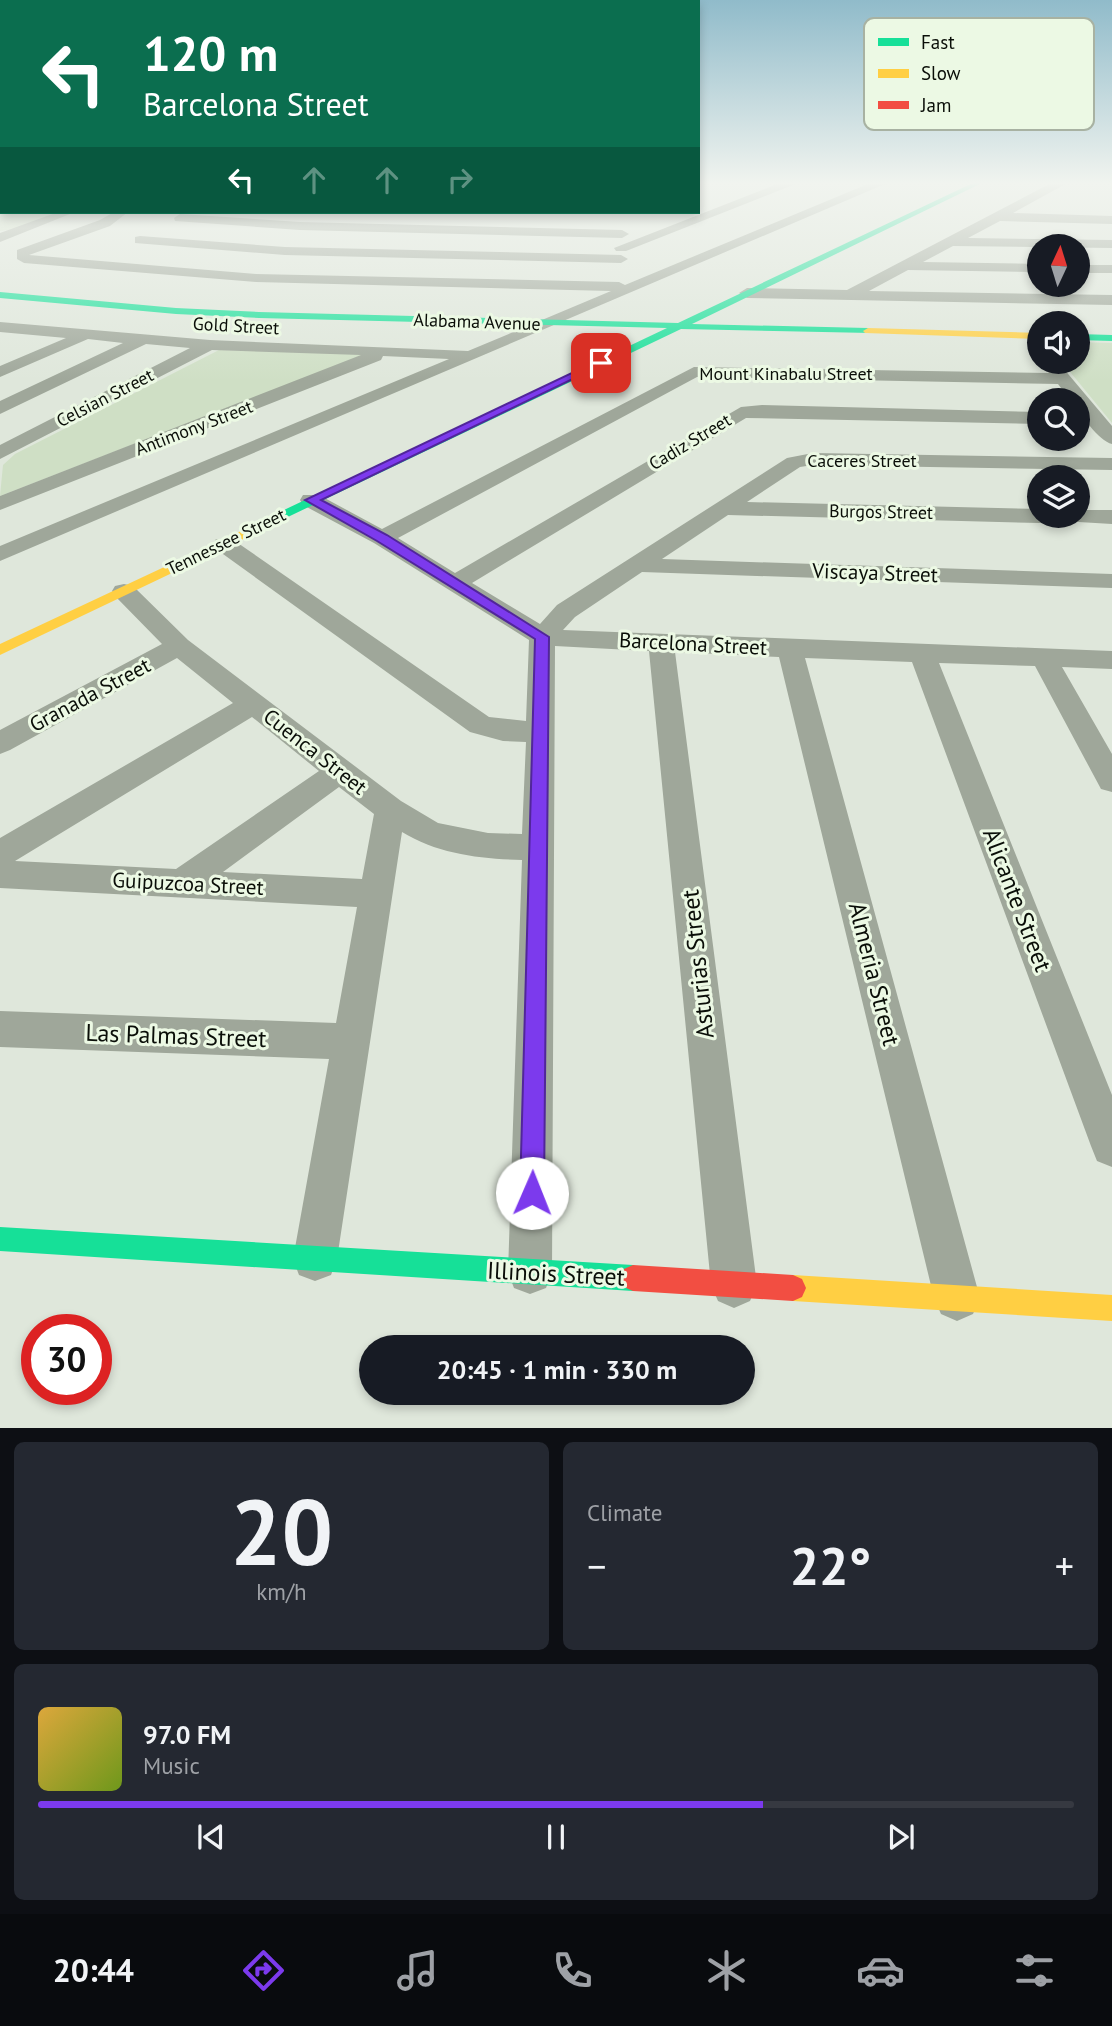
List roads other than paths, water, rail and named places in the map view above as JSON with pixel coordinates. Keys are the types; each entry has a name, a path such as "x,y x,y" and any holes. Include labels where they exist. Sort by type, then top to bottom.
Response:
{"street":[{"path":"40,248 15,257 243,278 623,302"},
{"path":"79,264 121,248"},
{"path":"211,248 285,250 373,248"},
{"path":"621,248 623,302"},
{"path":"0,554 543,324 623,302 741,248"},
{"name":"Tennessee Street","path":"0,650 843,248"},
{"path":"850,295 939,248"},
{"path":"906,265 1027,268"},
{"path":"1090,269 1112,269"},
{"path":"747,293 1112,300"},
{"name":"Alabama Avenue","path":"0,295 217,313 543,324 623,302 673,328 1027,336"},
{"name":"Gold Street","path":"0,327 210,345 471,354"},
{"path":"0,340 24,330"},
{"path":"0,373 85,335"},
{"path":"1090,337 1112,338"},
{"path":"0,408 142,340"},
{"name":"Celsian Street","path":"0,453 210,345"},
{"name":"Antimony Street","path":"4,502 387,351"},
{"name":"Mount Kinabalu Street","path":"382,538 694,372 1062,379"},
{"path":"1058,374 1067,388"},
{"name":"Cadiz Street","path":"455,583 741,413 762,411 1027,418"},
{"path":"1090,422 1112,438"},
{"name":"Caceres Street","path":"542,637 566,611 787,465 802,460 1112,464"},
{"name":"Barcelona Street","path":"311,500 382,538 542,637 1112,660"},
{"path":"4,502 42,536"},
{"name":"Burgos Street","path":"723,508 1027,516"},
{"path":"1090,516 1112,517"},
{"path":"224,544 480,725 503,731 540,732"},
{"name":"Viscaya Street","path":"637,565 1112,581"},
{"name":"Cuenca Street","path":"124,591 179,646 390,810 429,833 462,842 538,848"},
{"path":"530,1272 542,637"},
{"name":"Asturias Street","path":"662,643 734,1284"},
{"name":"Granada Street","path":"0,743 179,646"},
{"name":"Almeria Street","path":"790,649 957,1298"},
{"name":"Alicante Street","path":"922,654 1112,1146"},
{"path":"1044,658 1112,781"},
{"path":"0,854 254,703"},
{"path":"182,883 340,771"},
{"path":"315,1259 390,810"},
{"name":"Guipuzcoa Street","path":"0,874 376,894"},
{"name":"Las Palmas Street","path":"0,1029 351,1042"},
{"name":"Illinois Street","path":"0,1239 1112,1308"}]}
